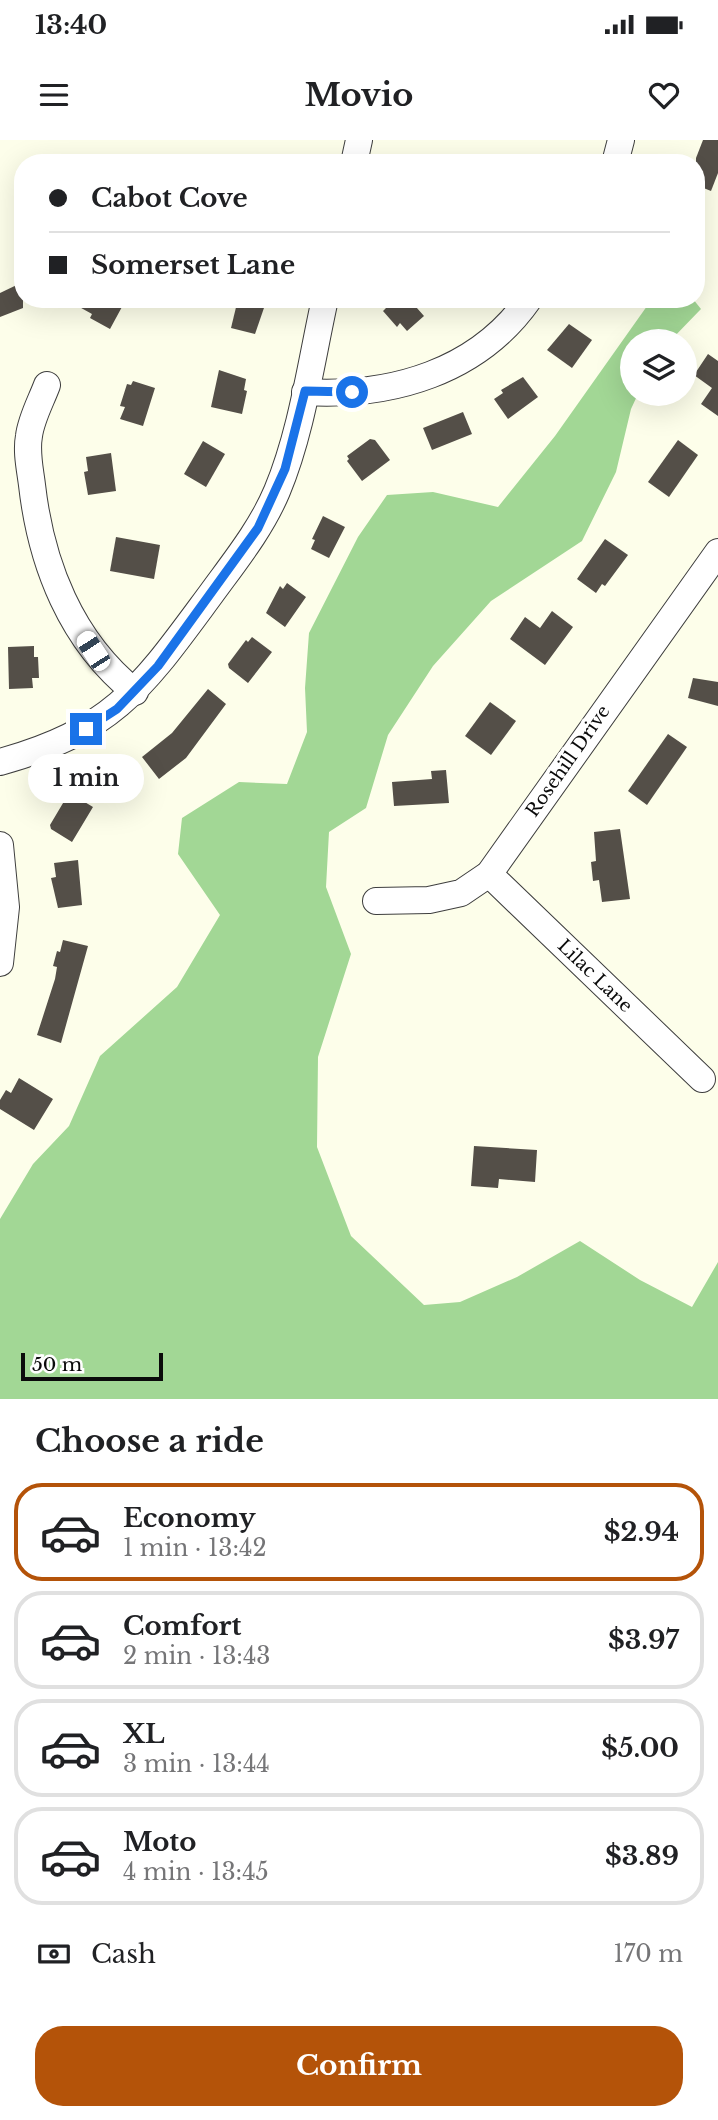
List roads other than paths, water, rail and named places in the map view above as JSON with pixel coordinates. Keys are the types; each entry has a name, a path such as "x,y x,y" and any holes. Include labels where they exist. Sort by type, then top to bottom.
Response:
{"street":[{"path":"0,762 55,744 86,729 117,709 158,666 266,515 285,469 323,308"},
{"path":"305,391 352,392 446,371 497,335 523,308"},
{"path":"47,385 29,436 33,502 48,563 65,604 93,651 113,674 135,692"},
{"name":"Rosehill Drive","path":"376,901 429,900 461,893 489,874 717,558"},
{"path":"0,845 6,907 0,963"},
{"name":"Lilac Lane","path":"489,874 702,1079"}]}
